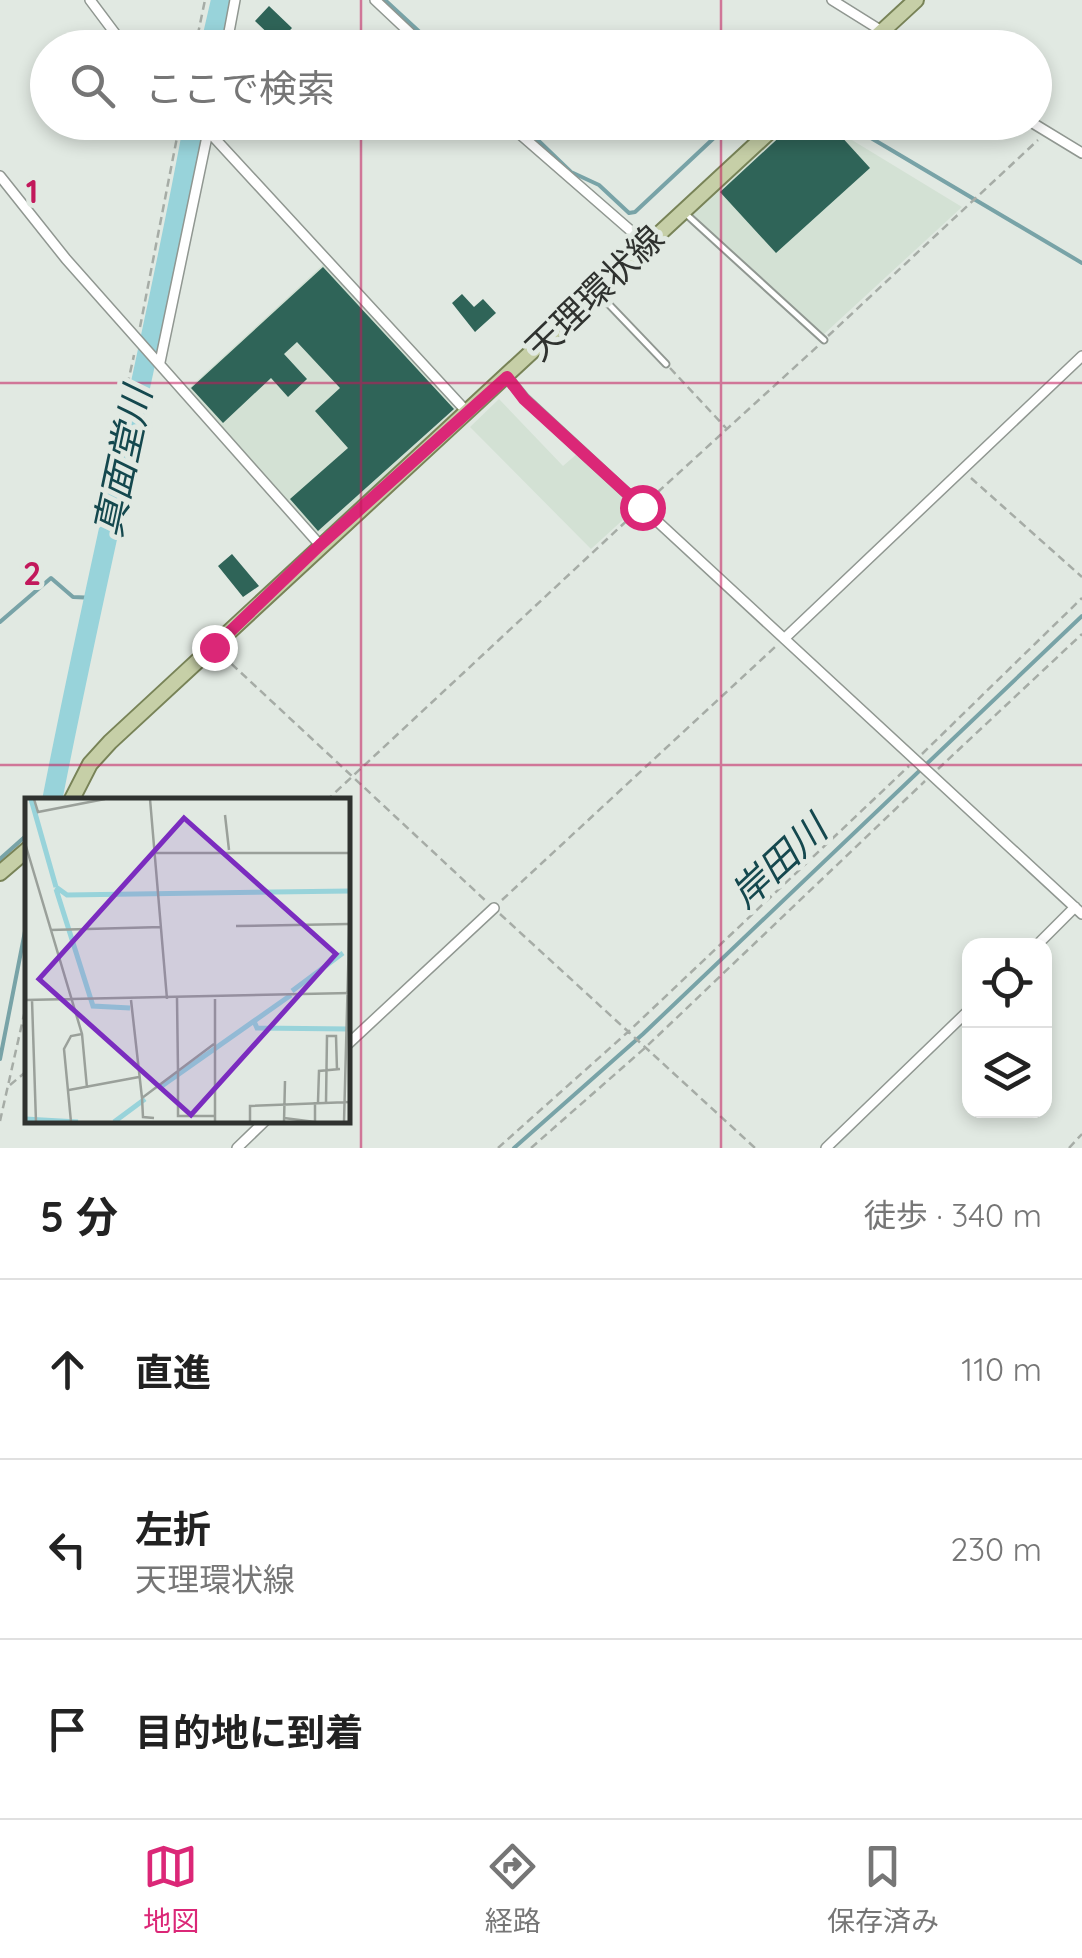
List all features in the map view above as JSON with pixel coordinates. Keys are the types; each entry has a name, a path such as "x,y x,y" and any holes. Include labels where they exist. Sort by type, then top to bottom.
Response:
{"main road":[{"path":"883,30 916,0"},
{"name":"天理環状線","path":"72,798 90,764 110,742 760,140"},
{"path":"0,873 25,851"}],"street":[{"path":"90,0 112,30"},
{"path":"229,30 235,0"},
{"path":"375,0 407,30"},
{"path":"832,0 880,30"},
{"path":"1052,135 1082,153"},
{"path":"158,360 203,140"},
{"path":"219,140 468,413"},
{"path":"527,140 646,244"},
{"path":"0,176 66,260 320,545"},
{"path":"785,638 1082,356"},
{"path":"507,377 524,399 1079,910 1046,938"},
{"path":"350,1042 494,908"},
{"path":"826,1148 962,1017"},
{"path":"237,1148 263,1123"}],"lane":[{"path":"683,210 824,340"},
{"path":"597,292 666,364"}],"path":[{"path":"198,30 204,0"},
{"path":"116,436 139,342 177,140"},
{"path":"328,798 1038,140"},
{"path":"666,364 728,429"},
{"path":"962,470 1082,577"},
{"path":"498,1148 629,1032 1082,598"},
{"path":"531,1148 646,1047 1082,634"},
{"path":"494,908 785,638"},
{"path":"214,647 755,1148"},
{"path":"0,1120 25,1012"},
{"path":"10,1085 25,1072"},
{"path":"1070,1148 1082,1134"}],"shaded area":[{"path":"770,140 852,140 962,207 824,334 690,213"},
{"path":"325,263 459,409 325,531 316,532 188,389"},
{"path":"499,399 563,466 578,453 637,507 591,549 470,427"}],"building":[{"path":"269,6 292,28 264,30 255,21"},
{"path":"776,140 844,140 870,168 776,253 720,192"},
{"path":"323,267 454,409 318,531 290,499 348,448 315,411 340,388 297,342 284,354 307,379 288,397 271,378 223,423 191,388"},
{"path":"462,294 474,307 483,299 496,313 475,332 452,303"},
{"path":"232,554 259,586 243,597 218,566"}],"waterway":[{"name":"真面堂川","path":"214,30 221,0"},
{"name":"真面堂川","path":"385,0 418,30"},
{"name":"真面堂川","path":"53,798 190,140"},
{"name":"真面堂川","path":"538,140 571,172 599,185 629,213 635,212 712,140"},
{"name":"真面堂川","path":"874,140 1082,263"},
{"path":"0,622 51,578 73,597 96,598"},
{"name":"岸田川","path":"514,1148 643,1034 1082,616"},
{"name":"真面堂川","path":"0,859 25,837"},
{"path":"0,1059 25,931"}],"route":[{"path":"214,647 320,545 507,377 524,399 642,507"}]}
